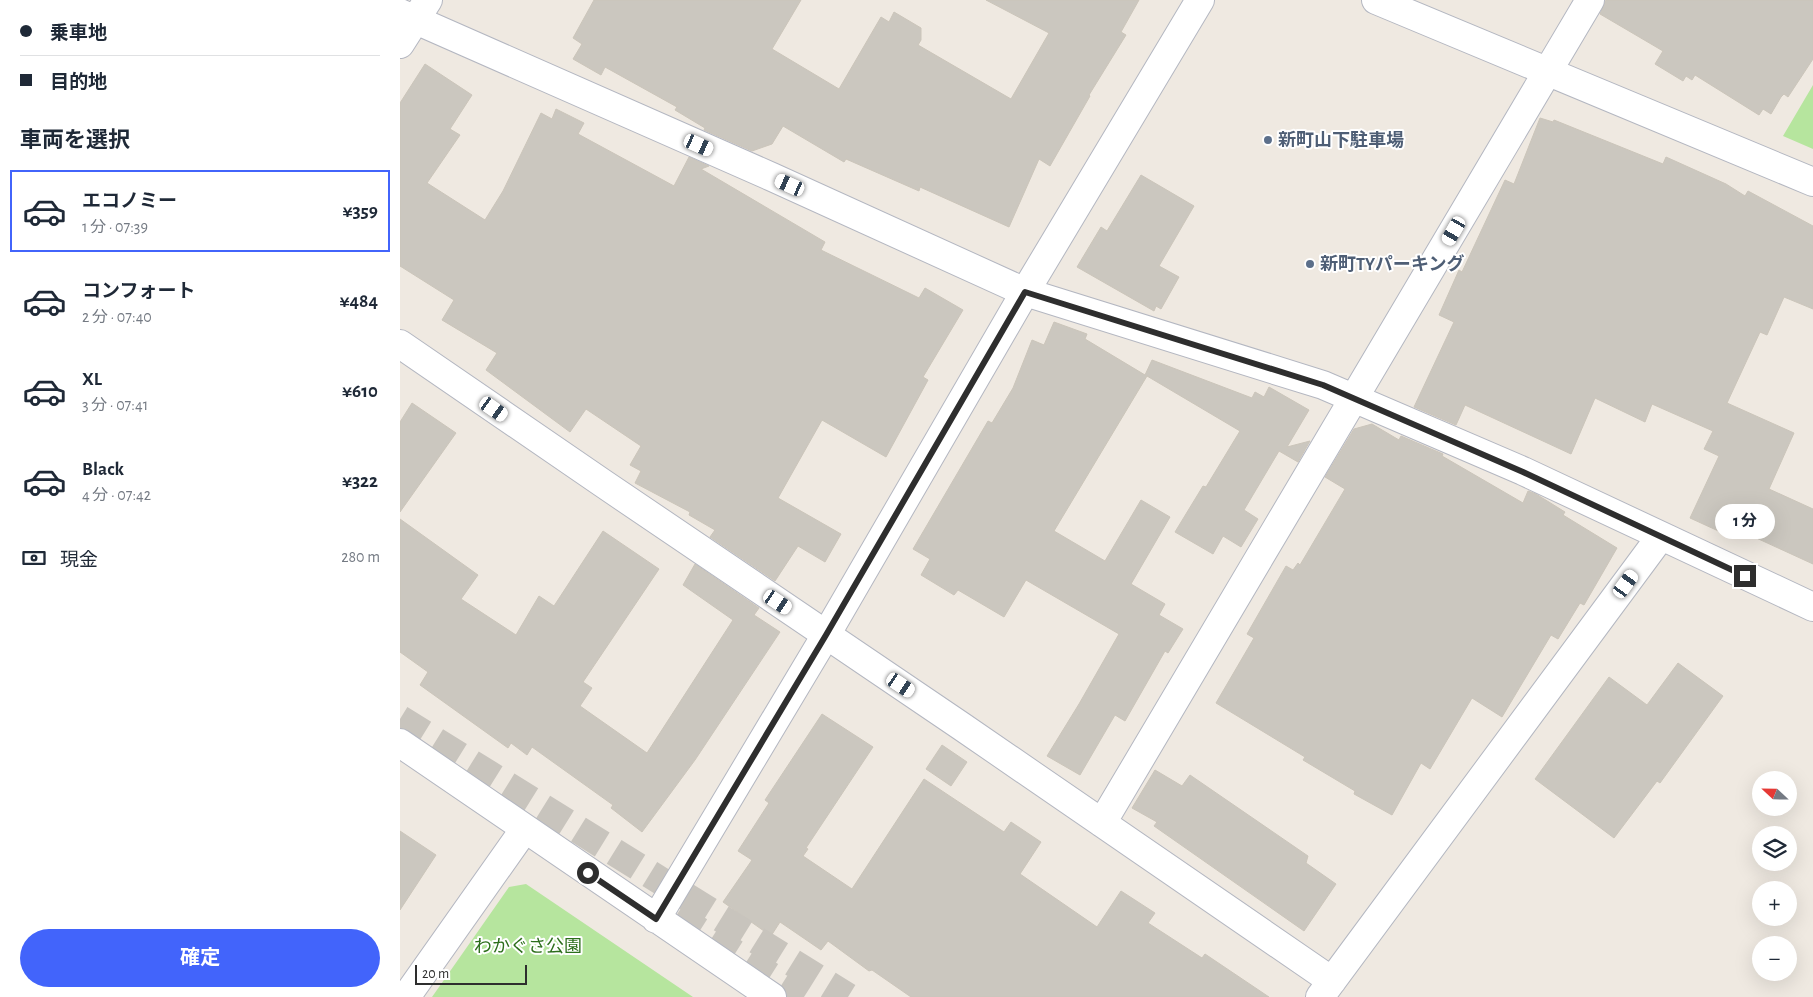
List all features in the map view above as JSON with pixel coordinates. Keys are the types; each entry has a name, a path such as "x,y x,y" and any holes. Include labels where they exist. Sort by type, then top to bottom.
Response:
{"street":[{"path":"656,919 826,635 1025,292 1200,0"},
{"path":"1376,0 1813,182"},
{"path":"1102,823 1590,0"},
{"path":"400,44 415,11 1025,292 1323,385 1523,472 1813,607"},
{"path":"400,344 1102,823 1326,989 1661,536"},
{"path":"400,743 524,830 772,997"},
{"path":"406,997 524,830"}],"green space":[{"path":"1813,85 1813,149 1783,136"},
{"name":"わかぐさ公園","path":"526,884 693,997 432,997 509,887"}],"building":[{"path":"594,0 801,0 772,49 839,89 881,17 889,22 894,12 921,28 921,40 918,45 1011,99 1049,33 986,0 1139,0 1121,32 1126,35 1089,95 1050,166 1039,159 1009,227 920,187 919,191 846,159 844,162 783,126 772,144 752,151 704,130 705,128 675,110 677,107 605,67 601,75 573,59 582,44 573,38"},
{"path":"1606,0 1813,0 1813,59 1788,97 1784,94 1781,97 1771,114 1763,109 1759,115 1695,75 1692,80 1686,76 1683,81 1655,64 1663,51 1600,14"},
{"path":"425,64 472,95 450,129 460,135 427,183 485,220 503,191 541,113 552,119 556,109 584,123 578,134 674,186 689,157 709,166 701,169 825,242 821,250 919,298 925,288 963,310 923,377 928,380 886,457 822,420 778,498 841,534 825,562 798,546 775,581 710,537 715,530 689,515 690,512 635,483 641,471 630,465 641,446 586,409 570,432 486,370 497,353 442,320 454,300 400,266 400,103"},
{"path":"1540,118 1553,122 1554,120 1663,164 1666,157 1726,184 1745,196 1748,191 1813,226 1813,309 1784,297 1767,335 1760,332 1727,403 1794,433 1769,489 1813,509 1813,564 1728,525 1725,534 1690,518 1719,456 1704,449 1713,431 1652,404 1645,422 1595,398 1571,454 1465,405 1456,425 1414,407 1454,322 1439,315 1459,270 1462,272 1505,180 1514,184"},
{"path":"1141,175 1194,206 1159,266 1179,277 1161,309 1156,306 1154,311 1077,267 1101,227 1107,231"},
{"path":"1054,322 1087,334 1085,339 1145,375 1152,360 1252,398 1255,392 1264,397 1269,387 1309,410 1287,447 1310,441 1298,462 1279,451 1244,510 1258,519 1241,547 1223,536 1213,554 1175,532 1203,486 1206,487 1240,431 1147,376 1054,531 1105,561 1141,500 1170,517 1131,584 1165,604 1159,615 1183,629 1168,653 1165,651 1125,721 1115,715 1080,775 1047,756 1119,634 1026,580 1004,617 958,590 954,595 921,575 930,559 913,549 988,421 992,423 1013,388 1032,340 1044,345"},
{"path":"412,403 456,433 400,512 400,422"},
{"path":"1372,424 1399,440 1401,436 1443,454 1442,456 1523,503 1528,491 1536,494 1565,512 1563,515 1617,548 1584,605 1580,603 1558,639 1551,635 1502,717 1472,698 1430,769 1421,763 1392,815 1354,794 1355,791 1303,760 1305,757 1216,703 1254,638 1247,634 1286,566 1293,570 1298,563 1300,565 1345,489 1325,477 1354,429"},
{"path":"400,519 478,575 461,599 516,635 539,596 554,606 603,531 659,569 583,682 592,688 580,706 647,753 733,620 683,585 695,564 759,608 754,615 780,632 695,760 642,832 611,808 613,805 532,747 527,755 511,743 508,748 420,685 428,672 400,652"},
{"path":"1678,663 1723,696 1660,783 1657,781 1614,838 1535,779 1609,677 1647,705"},
{"path":"822,714 873,747 806,848 808,849 803,856 852,889 924,779 1004,832 1011,822 1041,842 1020,874 1097,927 1121,891 1155,913 1148,923 1202,958 1205,954 1269,997 911,997 872,970 869,971 828,941 821,950 780,922 771,936 723,902 752,860 738,851 769,803 765,800"},
{"path":"942,745 967,762 951,786 926,769"},
{"path":"1155,770 1182,786 1190,775 1308,856 1306,863 1336,884 1304,931 1154,826 1157,822 1132,808"},
{"path":"400,831 436,855 400,910"}],"tunnel":[{"path":"400,719 848,997"},
{"path":"676,916 804,997"}],"place":[{"name":"新町山下駐車場","path":"1268,140"},
{"name":"新町TYパーキング","path":"1310,264"}],"route":[{"path":"588,873 656,919 826,635 1025,292 1323,385 1523,472 1745,576"}]}
